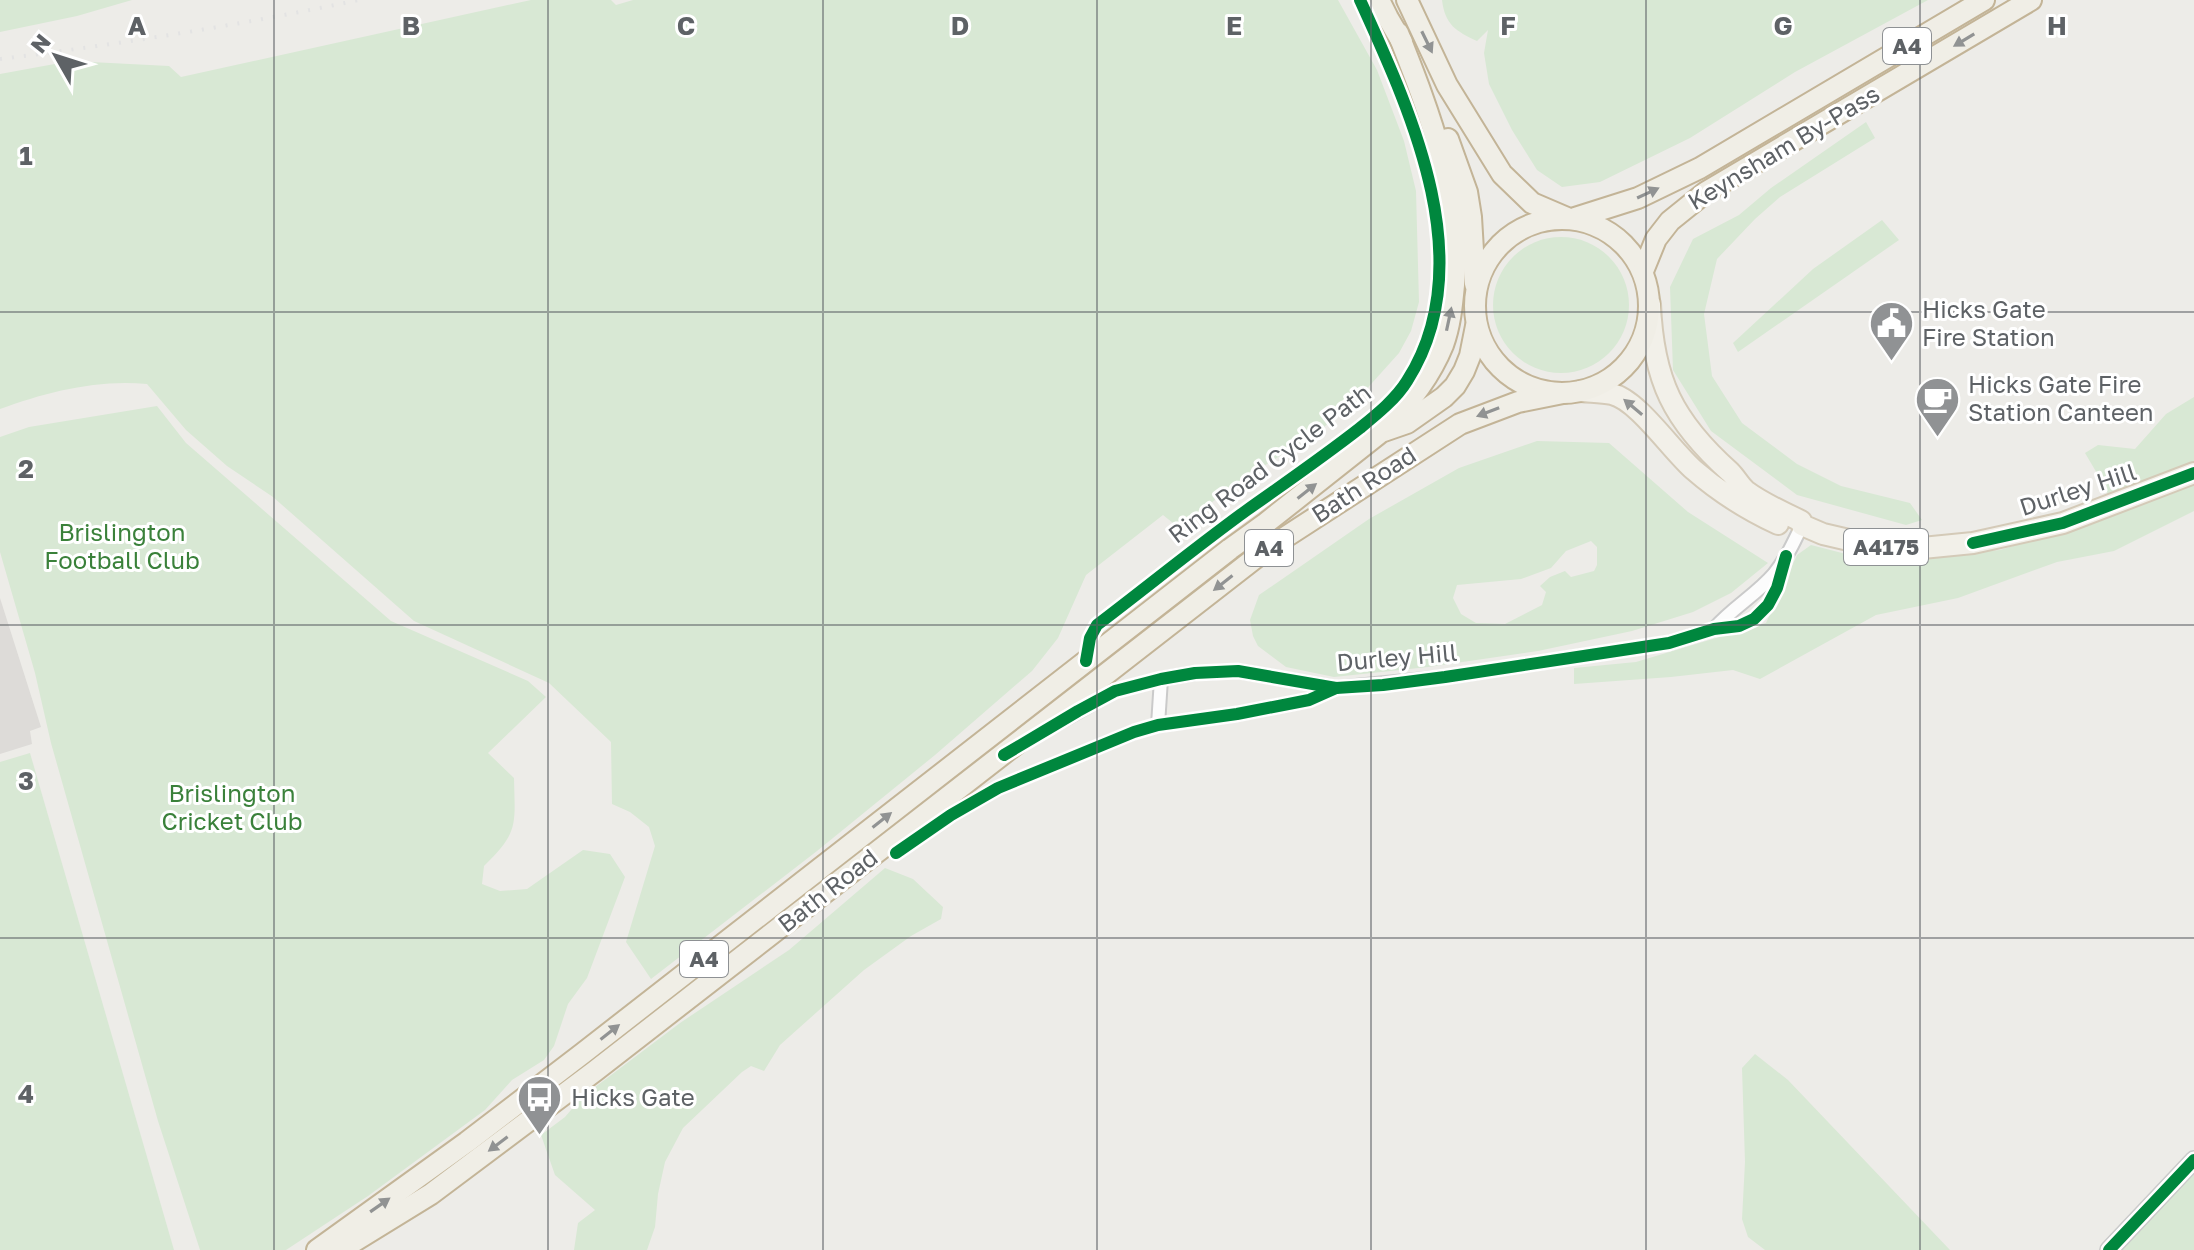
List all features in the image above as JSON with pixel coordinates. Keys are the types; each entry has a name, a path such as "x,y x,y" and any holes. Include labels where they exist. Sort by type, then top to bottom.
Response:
{"highway":[{"path":"1379,0 1433,104 1461,173 1471,217 1476,326 1489,355 1506,374 1531,388 1572,392 1611,379 1633,357 1646,331 1650,304 1643,271 1618,238 1604,228 1532,203 1502,174 1447,85 1407,0"},
{"name":"Keynsham By-Pass","path":"1571,218 1638,198 1700,168 1984,0"},
{"name":"Keynsham By-Pass","path":"1643,271 1656,239 1687,205 2031,0"},
{"path":"1381,432 1421,387 1443,346 1451,317 1456,258 1450,195 1442,156 1398,33"},
{"path":"1475,292 1491,256 1502,242 1533,225 1571,218"},
{"name":"Bath Road","path":"317,1250 582,1054 1381,432 1407,423 1455,386 1470,356 1476,326"},
{"name":"Bath Road","path":"340,1250 431,1194 595,1071 1254,558 1460,424 1500,407 1572,392"},
{"path":"582,1054 595,1071"}],"main road":[{"name":"A4175","path":"1572,392 1613,394 1625,400 1637,408 1671,449 1717,488 1775,523 1795,531 1802,525 1801,521 1745,490 1690,433 1663,384 1651,333 1650,304"},
{"name":"Durley Hill","path":"1802,525 1823,534 1902,550 1973,543 2063,523 2194,473"}],"street":[{"name":"Durley Hill","path":"1714,629 1728,612 1773,575 1802,525"},
{"name":"Durley Hill","path":"1004,755 1115,691 1195,673 1238,671 1336,688 1445,677 1669,643 1714,629 1739,626 1754,619 1768,605 1777,588 1786,556"},
{"path":"1158,725 1161,679"},
{"path":"896,853 951,815 998,788 1134,732 1158,725 1309,700 1336,688"},
{"path":"2109,1250 2194,1160"}],"shaded area":[{"path":"0,598 41,727 30,731 32,744 0,754"}],"green space":[{"path":"0,0 132,0 77,16 0,32"},
{"path":"531,0 611,0 616,5 633,0 1338,0 1377,70 1404,141 1416,191 1419,302 1411,331 1399,353 1363,393 1324,427 1178,527 1163,515 1086,575 1058,638 1032,671 817,851 651,979 626,942 655,846 649,827 630,812 612,804 611,742 549,683 414,621 273,497 227,466 186,430 147,384 110,383 72,388 0,409 0,74 71,61 169,66 181,77"},
{"path":"1442,0 1928,0 1795,72 1690,138 1600,182 1562,187 1537,170 1489,84 1484,53 1488,30 1477,41 1463,34 1449,21"},
{"path":"1866,122 1875,138 1780,197 1717,259 1704,314 1712,376 1742,423 1797,464 1841,486 1910,503 1922,520 1906,525 1797,495 1711,431 1673,370 1670,287 1693,239 1739,215 1771,188"},
{"path":"1882,220 1899,240 1738,352 1733,343 1813,269"},
{"path":"1561,237 1587,242 1609,257 1624,279 1629,305 1624,331 1609,353 1587,368 1561,373 1535,368 1513,353 1498,331 1493,305 1498,279 1513,257 1535,242"},
{"path":"2194,397 2194,511 2114,551 2057,562 1958,598 1876,615 1760,679 1733,670 1574,684 1574,668 1636,662 1766,623 1797,555 1811,545 1873,561 2000,550 2117,515 2085,453 2098,445 2135,449 2166,414"},
{"path":"157,406 186,443 391,621 528,681 546,697 488,753 514,778 514,818 504,845 484,866 482,884 500,891 527,889 583,850 610,854 625,877 587,978 568,1004 554,1046 544,1060 512,1080 485,1110 368,1196 286,1250 200,1250 158,1121 0,552 0,437 29,427"},
{"path":"1537,441 1609,443 1688,512 1768,563 1731,593 1693,612 1632,631 1538,651 1334,677 1286,667 1258,646 1250,620 1259,595 1369,519 1459,468","holes":["1591,541 1597,547 1594,571 1571,577 1565,571 1550,577 1540,586 1546,592 1542,605 1505,624 1476,623 1461,614 1453,598 1457,585 1521,579 1551,568 1566,551"]},
{"path":"30,753 174,1250 0,1250 0,762"},
{"path":"885,868 913,879 943,907 941,919 864,970 780,1045 764,1071 751,1066 742,1072 683,1128 665,1162 655,1227 647,1250 574,1250 578,1223 595,1210 555,1175 541,1135 565,1117 582,1097 680,1023 789,950"},
{"path":"1755,1054 1788,1080 1950,1250 1765,1250 1748,1237 1742,1219 1745,1162 1742,1068"},
{"path":"2194,1172 2194,1250 2119,1250"}],"railway":[{"path":"0,59 180,33 359,0"}],"cycle path":[{"name":"Ring Road Cycle Path","path":"1086,661 1090,638 1097,625 1228,524 1346,439 1385,406 1407,381 1429,336 1438,288 1439,239 1431,189 1399,90 1360,0"},
{"path":"1973,543 2063,523 2194,473"},
{"path":"1004,755 1115,691 1195,673 1238,671 1336,688 1383,685 1669,643 1714,629 1739,626 1754,619 1768,605 1777,588 1786,556"},
{"path":"896,853 951,815 998,788 1134,732 1158,725 1309,700 1336,688"},
{"path":"2109,1250 2194,1160"}],"place":[{"name":"Hicks Gate Fire Station","path":"1891,363"},
{"name":"Hicks Gate Fire Station Canteen","path":"1937,438"},
{"name":"Hicks Gate","path":"540,1137"}],"park label":[{"name":"Brislington Football Club","path":"122,547"},
{"name":"Brislington Cricket Club","path":"232,808"}]}
